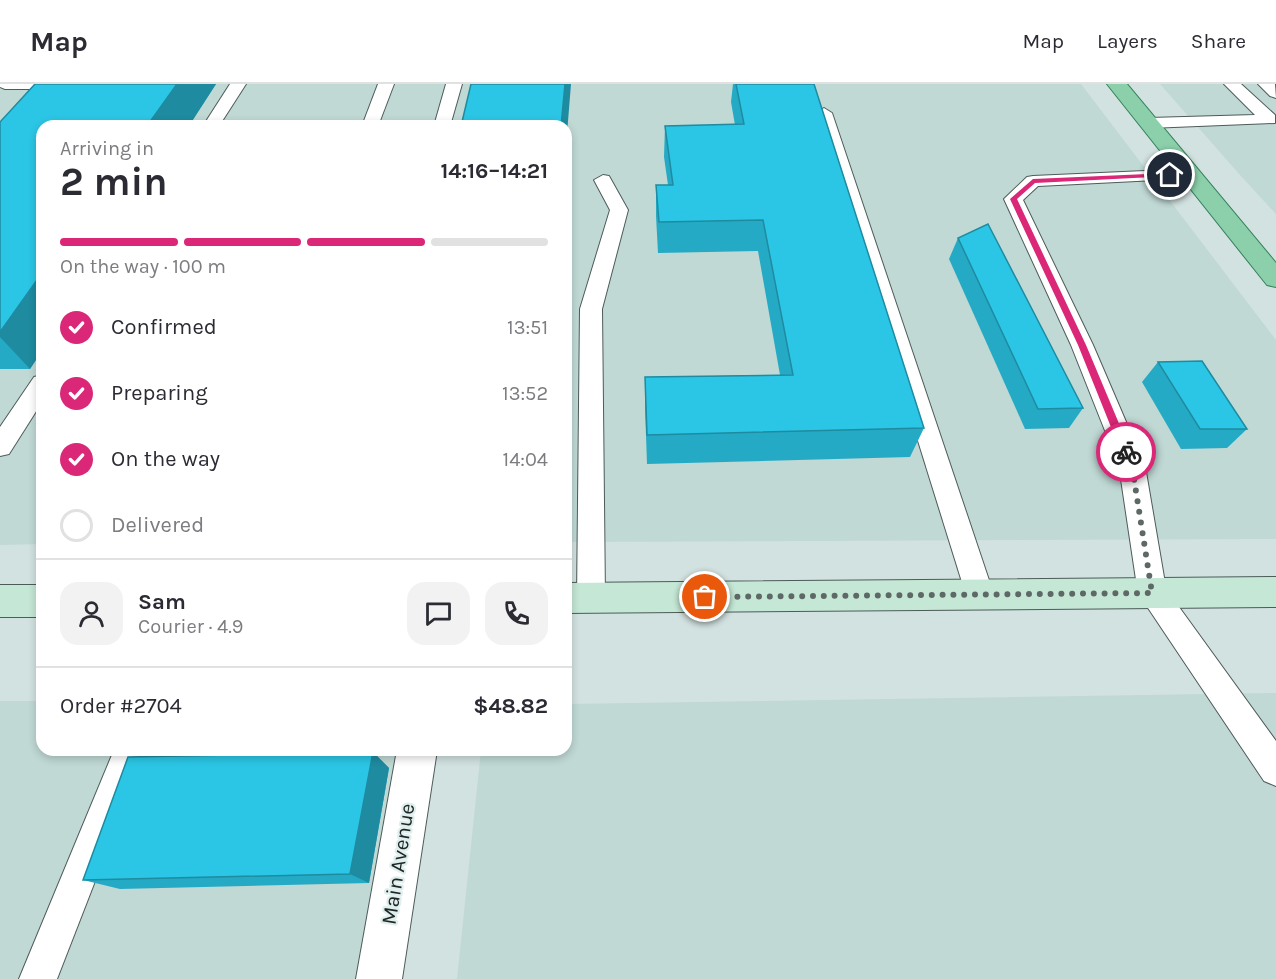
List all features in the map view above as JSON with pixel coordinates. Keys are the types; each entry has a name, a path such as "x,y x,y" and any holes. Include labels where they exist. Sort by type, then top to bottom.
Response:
{"main road":[{"path":"1117,84 1276,279"}],"street":[{"path":"578,598 1276,592"},
{"path":"0,601 36,601"},
{"name":"Main Avenue","path":"379,979 416,756"}],"lane":[{"path":"5,84 68,84"},
{"path":"215,120 238,84"},
{"path":"372,120 386,84"},
{"path":"444,120 454,84"},
{"path":"1232,84 1272,119"},
{"path":"1266,84 1276,93"},
{"path":"824,113 980,595"},
{"path":"1149,123 1272,119"},
{"path":"1190,174 1033,181 1014,199 1082,345 1132,466 1152,593 1276,769"},
{"path":"578,598 591,309 619,210 603,180"},
{"path":"0,447 36,392"},
{"path":"38,979 128,756"}],"shaded area":[{"path":"0,84 1081,84 1276,340 1276,539 572,542 572,120 36,120 36,544 0,545"},
{"path":"1160,84 1276,84 1276,214 1240,175"},
{"path":"1276,693 1276,979 457,979 480,756 572,756 572,704"},
{"path":"0,701 36,701 36,756 402,756 364,979 0,979"}],"building":[{"path":"35,84 177,84 151,120 36,120 36,281 0,332 0,122"},
{"path":"471,84 565,84 562,120 462,120"},
{"path":"736,84 814,84 924,428 647,435 645,377 793,375 763,220 659,222 656,185 673,185 665,126 744,124"},
{"path":"988,224 1083,408 1038,409 958,238"},
{"path":"1202,361 1247,429 1200,429 1158,362"},
{"path":"372,756 350,874 83,880 128,757"}],"way so far":[{"path":"705,597 1152,593 1132,466 1126,452"}],"route":[{"path":"1126,452 1082,345 1014,199 1033,181 1170,175"}]}
